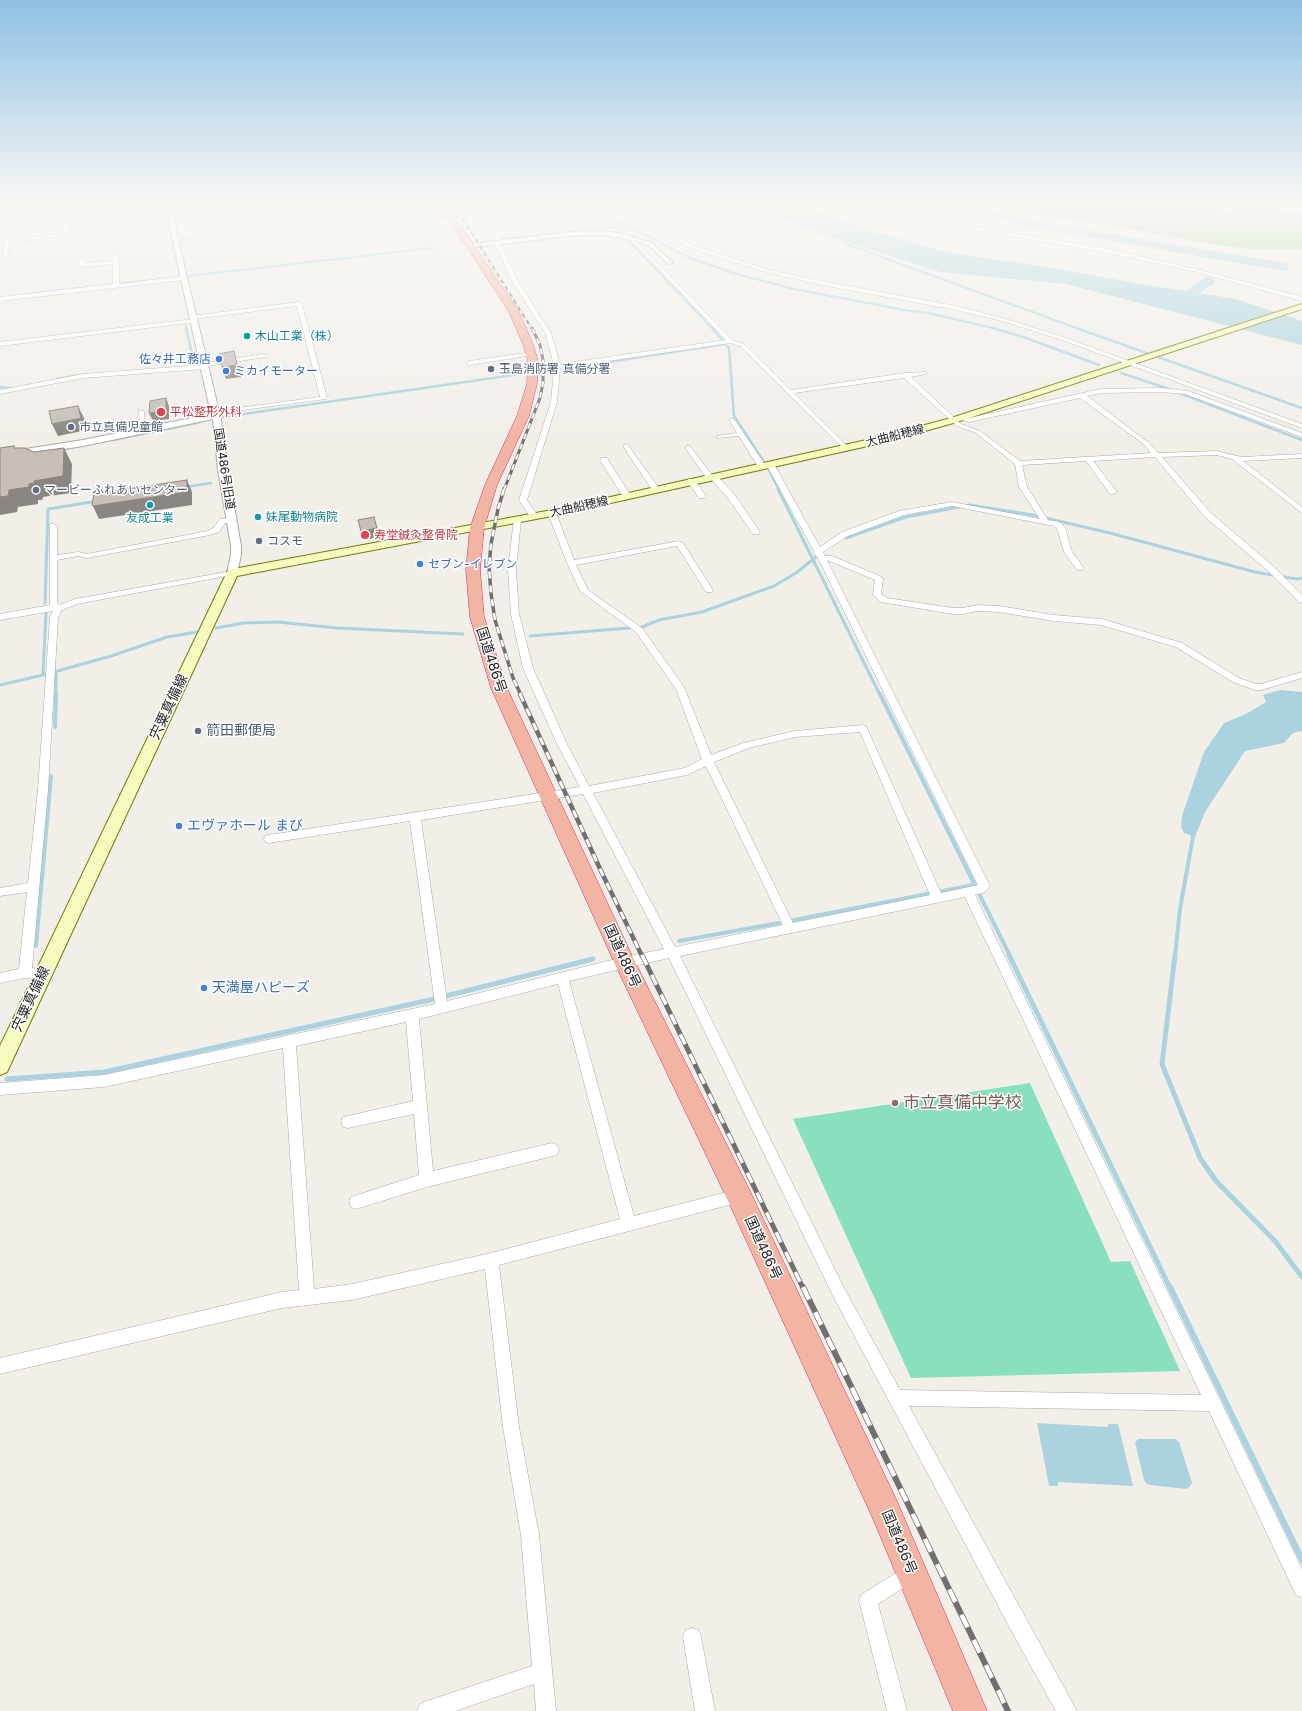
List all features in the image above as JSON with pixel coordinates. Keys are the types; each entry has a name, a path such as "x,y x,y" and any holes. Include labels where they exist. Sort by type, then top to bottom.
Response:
{"highway":[{"path":"494,282 514,312 532,362"},
{"name":"国道486号","path":"532,362 532,384 523,416 491,485 477,528 474,570 477,617 499,688 624,962 739,1196 882,1503 970,1711"}],"main road":[{"name":"大曲船穂線","path":"477,528 552,513 914,432 1302,306"},
{"path":"232,573 477,528"},
{"name":"宍粟真備線","path":"0,1066 34,973 232,573"}],"street":[{"path":"0,299 140,282"},
{"name":"国道486号旧道","path":"185,282 215,415 232,520 236,555 232,573"},
{"path":"515,282 548,333 557,367 554,402 523,500 534,516"},
{"path":"673,282 730,341 742,345 846,448"},
{"path":"817,282 949,306 997,318 1058,337 1302,426"},
{"path":"1238,282 1302,299"},
{"path":"0,344 299,304 324,398 215,415 82,443 0,456"},
{"path":"469,363 532,362 557,367 730,341"},
{"path":"0,392 24,389 83,376 204,366 264,356"},
{"path":"789,392 924,373"},
{"path":"905,375 957,419 959,425 978,432 1018,463 1217,453 1235,458 1302,456"},
{"path":"957,419 969,420 1081,395 1116,389 1178,391 1186,392 1302,435"},
{"path":"1081,395 1147,444 1208,515 1270,568 1280,580 1302,600"},
{"path":"141,411 143,431"},
{"path":"0,1089 104,1081 412,1015 441,1001 562,977 624,962 790,928 935,894 973,891 984,886 820,555 766,465 752,444 741,434 732,420"},
{"path":"718,437 741,434"},
{"path":"626,446 656,490"},
{"path":"688,447 712,477 731,496 756,532"},
{"path":"1235,458 1302,511"},
{"path":"604,460 628,496"},
{"path":"1089,460 1113,492"},
{"path":"1018,463 1023,487 1045,521"},
{"path":"691,481 702,496"},
{"path":"820,555 844,534 902,513 952,504 1056,524 1061,527 1068,552 1080,568"},
{"path":"552,513 571,563 584,591 637,628 680,689 708,760 790,928"},
{"path":"53,558 78,554 87,556 210,533 216,530 223,521 232,520"},
{"path":"517,520 512,570 515,614 528,668 562,744 672,952 838,1291 1067,1711"},
{"path":"54,526 53,604 58,608"},
{"path":"571,563 679,543 710,590"},
{"path":"820,555 870,574 878,579 877,595 884,600 953,611 963,611 977,608 999,609 1054,618 1102,622 1179,645 1236,680 1256,687 1261,687 1302,675"},
{"path":"0,617 47,608 58,608 75,602 232,573"},
{"path":"0,978 34,973 34,887 43,790 54,617 58,608"},
{"path":"269,838 587,790 687,771 708,760 746,745 795,734 863,728 935,894"},
{"path":"415,816 441,1001"},
{"path":"0,892 34,887"},
{"path":"973,891 980,914 1302,1589"},
{"path":"562,977 628,1224"},
{"path":"412,1015 427,1180"},
{"path":"289,1041 307,1297"},
{"path":"348,1122 420,1106"},
{"path":"356,1202 427,1180 552,1150"},
{"path":"0,1366 282,1300 352,1292 491,1260 739,1196"},
{"path":"491,1260 511,1427 530,1535 546,1711"},
{"path":"897,1398 1214,1402"},
{"path":"897,1711 868,1600 912,1572"},
{"path":"692,1637 704,1711"},
{"path":"427,1711 542,1672"}],"green space":[{"path":"1030,1083 1111,1262 1130,1261 1180,1371 911,1378 793,1119"}],"water":[{"path":"1044,282 1129,282 1236,299 1302,321 1302,345 1066,284"},
{"path":"1280,690 1302,692 1302,731 1293,733 1284,743 1245,751 1205,812 1195,837 1184,833 1181,827 1182,816 1204,752 1224,723 1246,714 1266,702 1263,695"},
{"path":"1037,1423 1108,1427 1108,1424 1118,1424 1133,1486 1058,1482 1058,1486 1049,1486"},
{"path":"1138,1439 1175,1439 1179,1442 1192,1483 1190,1486 1187,1489 1147,1484 1144,1480 1135,1442"}],"building":[{"path":"234,351 237,365 222,367 219,354"},
{"path":"166,398 166,411 149,413 150,401"},
{"path":"78,406 81,418 52,424 49,411"},
{"path":"14,446 14,448 25,448 34,452 64,448 63,476 34,481 34,483 29,484 29,487 9,490 8,496 0,497 0,448"},
{"path":"187,480 187,492 92,505 94,494"},
{"path":"374,517 377,528 361,531 358,520"}],"waterway":[{"path":"26,294 135,282"},
{"path":"668,282 713,329"},
{"path":"766,282 794,289 904,310 928,313 994,328"},
{"path":"950,282 1079,329"},
{"path":"1176,302 1208,282"},
{"path":"186,328 195,366 190,367"},
{"path":"712,328 726,344"},
{"path":"994,328 1023,337 1099,365"},
{"path":"1076,328 1302,408"},
{"path":"569,368 726,344"},
{"path":"726,344 729,348 734,416 764,462"},
{"path":"1121,373 1166,388 1302,440"},
{"path":"57,379 86,374"},
{"path":"223,417 514,375"},
{"path":"0,387 15,389"},
{"path":"113,440 201,422"},
{"path":"60,450 80,446"},
{"path":"769,470 779,490"},
{"path":"186,487 211,483"},
{"path":"778,489 813,559"},
{"path":"45,603 48,509 98,501"},
{"path":"846,538 906,517 970,505 1033,515 1110,533 1255,572 1297,579 1302,578"},
{"path":"530,636 642,627 659,620 702,612 774,586 796,573 813,559"},
{"path":"813,559 880,695"},
{"path":"43,675 46,613"},
{"path":"216,628 243,623 278,622 337,628 463,634"},
{"path":"43,675 111,656 167,637 197,632"},
{"path":"56,672 56,694"},
{"path":"0,685 43,675"},
{"path":"55,727 56,694"},
{"path":"880,694 1010,956"},
{"path":"36,946 51,776"},
{"path":"1175,956 1180,909 1194,831"},
{"path":"794,920 974,885"},
{"path":"679,941 779,923"},
{"path":"1009,955 1170,1288"},
{"path":"1175,955 1162,1064 1200,1158 1216,1181 1275,1241 1302,1277"},
{"path":"7,1079 104,1072 430,1000 593,959"},
{"path":"1170,1287 1302,1560"}],"railway":[{"path":"502,282 532,329"},
{"path":"504,490 540,398 543,383 543,360 540,345 532,328"},
{"path":"504,489 498,509 491,544 489,567 491,593 495,620 513,678 521,695"},
{"path":"520,694 601,871 642,956"},
{"path":"642,955 803,1288"},
{"path":"803,1287 1008,1711"}],"place":[{"name":"木山工業（株）","path":"247,336"},
{"name":"佐々井工務店","path":"219,359"},
{"name":"玉島消防署 真備分署","path":"491,369"},
{"name":"ミカイモーター","path":"226,371"},
{"name":"平松整形外科","path":"161,412"},
{"name":"市立真備児童館","path":"71,427"},
{"name":"マービーふれあいセンター","path":"36,490"},
{"name":"友成工業","path":"150,505"},
{"name":"妹尾動物病院","path":"258,517"},
{"name":"寿堂鍼灸整骨院","path":"365,535"},
{"name":"コスモ","path":"259,541"},
{"name":"セブン-イレブン","path":"420,564"},
{"name":"箭田郵便局","path":"198,731"},
{"name":"エヴァホール まび","path":"179,826"},
{"name":"天満屋ハピーズ","path":"204,988"},
{"name":"市立真備中学校","path":"895,1103"}]}
